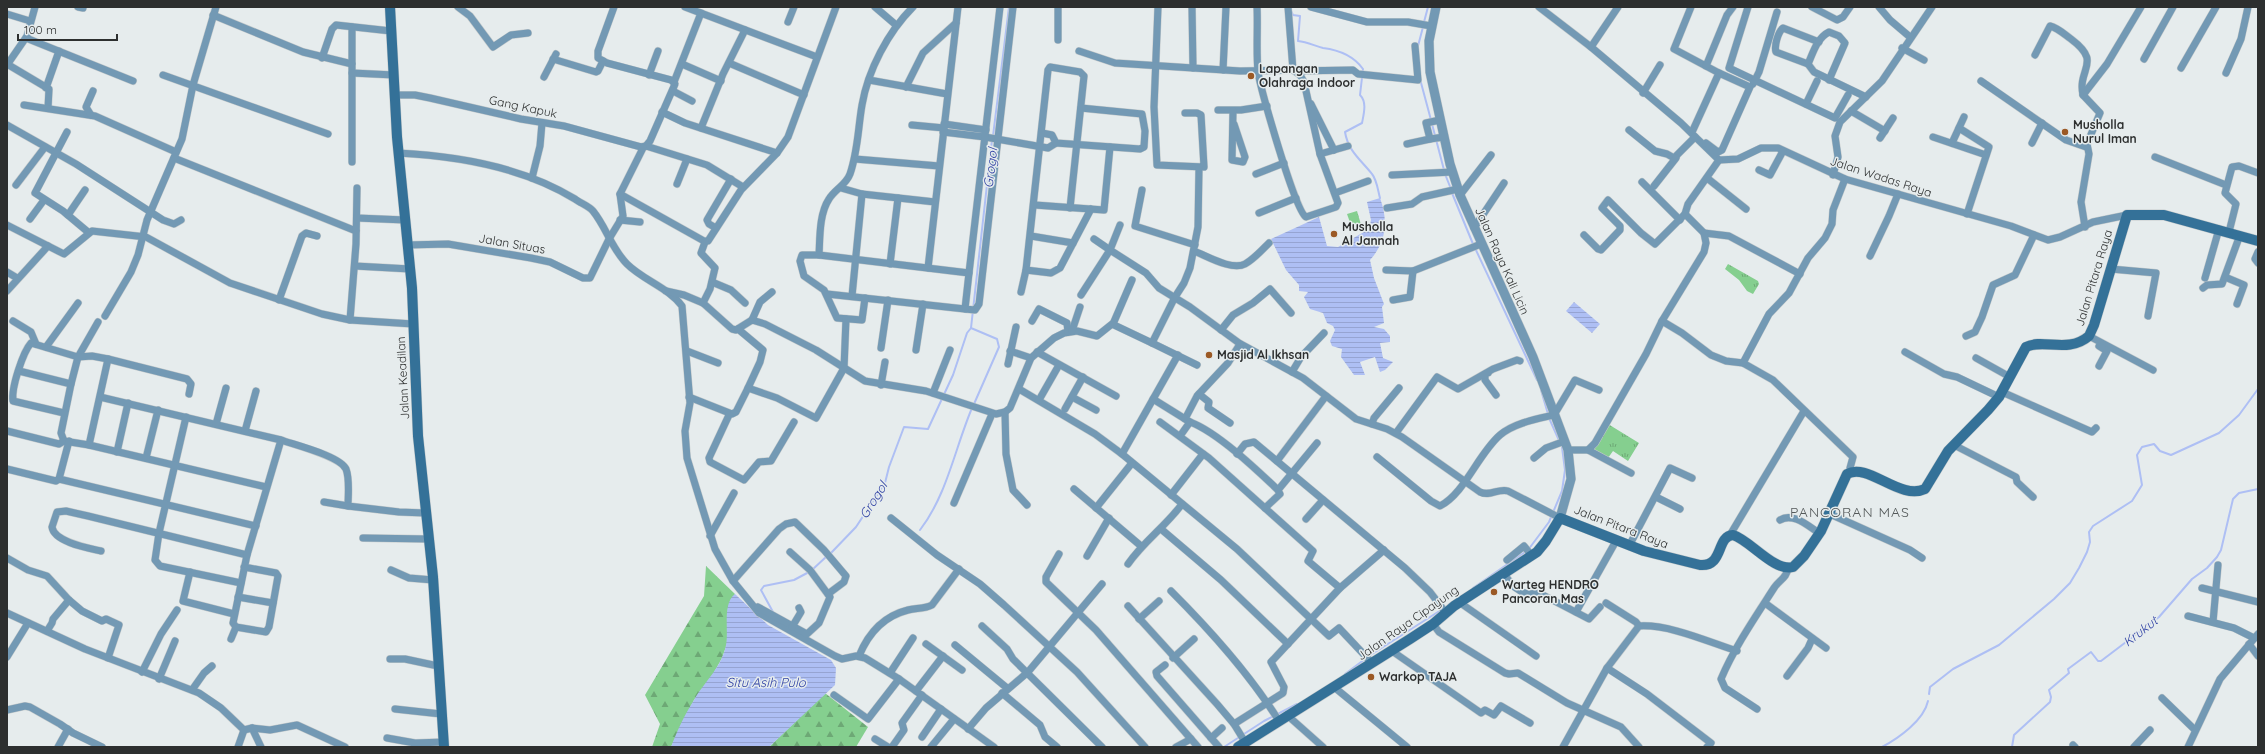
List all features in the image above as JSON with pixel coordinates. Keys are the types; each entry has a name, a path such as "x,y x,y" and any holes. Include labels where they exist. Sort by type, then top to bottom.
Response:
{"main road":[{"name":"Jalan Keadilan","path":"390,7 394,75 402,95 398,153 405,220 412,244 410,268 414,324 418,436 433,580 444,745"},
{"path":"2127,215 2164,215 2258,241"},
{"name":"Jalan Pitara Raya","path":"1851,472 1862,472 1905,490 1923,490 1928,486 1944,457 1954,444 1991,408 2000,395 2021,353 2028,346 2065,345 2087,338 2094,325 2127,215"},
{"path":"1730,535 1739,538 1759,553 1788,568 1800,562 1830,514 1845,476 1851,472"},
{"name":"Jalan Pitara Raya","path":"1557,517 1629,546 1672,560 1704,566 1714,561 1724,541 1730,535"},
{"name":"Jalan Raya Cipayung","path":"1243,744 1372,662 1392,651 1433,624 1445,612 1459,602 1504,574 1525,554 1544,545 1557,517"}],"street":[{"path":"35,7 26,38 7,64 50,92 48,108"},
{"path":"105,316 131,272 150,212 184,134 193,85 216,7"},
{"path":"458,7 470,16 493,47 511,34 528,33"},
{"path":"614,7 597,54 598,58 603,61 674,82"},
{"path":"685,7 817,57"},
{"path":"788,22 794,7"},
{"path":"704,303 712,282 715,268 701,253 705,242 709,239 743,187 777,153 788,137 836,7"},
{"path":"875,7 896,25"},
{"path":"819,255 825,207 831,196 841,188 849,175 855,159 862,105 869,80 896,25 913,7"},
{"path":"928,268 958,7"},
{"path":"970,310 969,273 1000,7"},
{"path":"827,294 970,310 979,304 1013,7"},
{"path":"1058,7 1058,40"},
{"path":"1158,7 1157,66 1154,107 1157,165 1199,168 1204,166 1201,115 1198,113 1185,112"},
{"path":"1192,7 1193,68"},
{"path":"1223,70 1226,7"},
{"path":"1257,7 1258,72 1284,163 1296,198 1303,214 1306,217 1336,207 1338,203 1320,154 1302,78 1293,70 1288,7"},
{"path":"1311,7 1367,22 1416,23 1429,26"},
{"name":"Jalan Raya Kali Licin","path":"1436,7 1429,26 1430,72 1436,138 1455,191 1474,228 1476,245 1563,444 1571,479 1557,517"},
{"path":"1539,7 1591,47 1643,93 1711,148 1720,152 1750,87 1759,72 1777,12"},
{"path":"1591,47 1618,7"},
{"path":"1691,7 1674,49 1750,87"},
{"path":"1706,66 1727,15 1733,7"},
{"path":"1748,7 1729,66 1755,80 1836,118 1848,95"},
{"path":"1812,7 1837,20 1843,17 1850,7"},
{"path":"1879,7 1890,20 1910,37"},
{"path":"1833,174 1838,157 1836,131 1843,118 1882,81 1902,48 1932,7"},
{"path":"2084,95 2107,64 2141,7"},
{"path":"2144,59 2173,7"},
{"path":"2181,68 2216,7"},
{"path":"2226,73 2241,39 2248,7"},
{"path":"609,239 620,220 623,211 620,194 673,91 675,85 674,82 701,13"},
{"path":"7,14 30,21"},
{"path":"213,15 272,40 322,58 352,64"},
{"path":"906,88 923,53 956,23"},
{"path":"322,58 333,27 336,25 391,31"},
{"path":"2035,55 2050,26 2055,27 2079,45 2086,54 2088,62 2083,87 2084,95 2100,113 2086,147 2089,154 2081,202 2085,227"},
{"path":"352,27 352,162"},
{"path":"1819,42 1783,28 1780,30 1775,49 1776,52 1808,64 1814,72 1829,80 1866,97"},
{"path":"701,128 745,30"},
{"path":"1808,64 1819,42 1829,32 1839,36 1845,42 1829,80"},
{"path":"26,38 133,81"},
{"path":"1079,52 1106,61 1157,66 1258,72 1293,70 1353,70 1358,74 1418,80 1415,46"},
{"path":"1902,48 1924,60"},
{"path":"46,88 59,51"},
{"path":"649,75 658,51"},
{"path":"544,77 554,56 596,72 603,61"},
{"path":"729,63 804,95"},
{"path":"682,64 721,81"},
{"path":"1643,93 1660,65"},
{"path":"1021,292 1026,270 1035,204 1049,67 1084,74 1070,208"},
{"path":"352,73 394,75"},
{"path":"1654,186 1694,134 1720,73"},
{"path":"163,75 271,115 328,134"},
{"path":"869,80 906,88 947,94"},
{"path":"1806,104 1817,81"},
{"path":"1981,81 2066,140 2086,147"},
{"path":"91,115 86,107 92,91"},
{"path":"673,91 692,102"},
{"name":"Gang Kapuk","path":"402,95 430,98 542,123 564,126 644,147 707,165 743,187"},
{"path":"1308,100 1334,150"},
{"path":"24,105 91,115 175,155 356,231"},
{"path":"1218,110 1233,111 1267,106"},
{"path":"912,125 944,128 1050,148 1056,143 1140,149 1144,146 1143,115 1140,113 1081,108"},
{"path":"1233,111 1234,124"},
{"path":"1851,111 1885,131"},
{"path":"662,112 701,128 777,153"},
{"path":"1584,235 1598,249 1601,250 1620,230 1620,226 1602,208 1608,200 1655,244 1685,214 1688,204 1719,160 1679,116"},
{"path":"1952,143 1964,117"},
{"path":"1880,138 1893,118"},
{"path":"1407,144 1436,138 1426,123 1434,121"},
{"path":"532,178 540,146 542,123"},
{"path":"2032,143 2042,123"},
{"path":"7,125 169,223 178,224 181,220"},
{"path":"1959,128 1989,146 1967,214"},
{"path":"1629,130 1655,151 1676,158"},
{"path":"67,132 57,154 34,193 68,215 88,232"},
{"path":"1042,133 1052,135 1056,143"},
{"path":"1933,137 1986,155"},
{"path":"1320,154 1348,146"},
{"path":"16,185 45,147"},
{"path":"1035,204 1070,208 1105,209 1110,147"},
{"name":"Jalan Wadas Raya","path":"1719,160 1738,159 1767,147 1783,150 1845,179 2011,226 2052,240 2099,220 2127,215"},
{"path":"1759,170 1770,174 1783,150"},
{"path":"398,153 419,154 482,164 532,178 559,190 592,210 609,239 628,265 682,306 687,351 690,408 685,431 687,458 710,536 718,555 733,581 747,600 763,616 772,622 839,658 859,656 890,673 994,747"},
{"path":"1387,208 1412,204 1422,197 1455,191 1491,155"},
{"path":"2155,158 2226,185"},
{"path":"677,184 687,159"},
{"path":"855,159 940,166"},
{"path":"1256,174 1284,163"},
{"path":"2205,278 2236,204 2225,193 2232,168 2235,166 2258,173"},
{"path":"1152,342 1175,297 1184,283 1195,248 1199,202 1199,168"},
{"path":"1392,175 1448,172"},
{"path":"1707,178 1746,209"},
{"path":"716,228 709,224 707,220 731,179"},
{"path":"1743,363 1769,314 1789,293 1808,258 1820,246 1831,226 1833,210 1845,179"},
{"path":"1335,193 1368,180"},
{"path":"1642,182 1680,220"},
{"path":"1474,228 1504,183"},
{"path":"350,320 355,266 357,218 356,188"},
{"path":"841,188 862,194 935,202"},
{"path":"68,215 85,190"},
{"path":"1142,190 1135,226 1195,248 1226,263 1241,265 1248,262 1269,243"},
{"path":"620,194 705,242"},
{"path":"852,296 862,194"},
{"path":"1870,256 1890,216 1898,194"},
{"path":"890,264 898,198"},
{"path":"1259,213 1296,198"},
{"path":"30,219 44,200"},
{"path":"1026,270 1051,273 1057,271 1062,265 1091,209"},
{"path":"1588,450 1601,432 1646,354 1662,321 1700,259 1706,243 1704,233 1685,214"},
{"path":"357,218 405,220"},
{"path":"620,220 640,222"},
{"path":"7,225 61,254 66,254 88,232 102,231 142,236 230,283 322,314 350,320 414,324"},
{"path":"1080,295 1110,250 1120,225"},
{"path":"279,300 302,236 306,233 317,236"},
{"path":"1704,233 1729,236 1800,274"},
{"path":"1966,336 1975,332 1982,317 1992,285 2015,275 2034,235"},
{"path":"2204,288 2207,285 2221,285 2240,235"},
{"path":"1031,236 1073,243"},
{"name":"Jalan Situas","path":"412,244 425,243 460,246 543,260 588,279 592,276 609,239"},
{"path":"1094,239 1146,273 1159,288 1175,297 1240,344 1292,372 1326,396 1350,416 1396,433 1463,482 1483,494 1508,490 1547,513 1557,517"},
{"path":"1386,270 1413,271 1476,245"},
{"path":"7,291 17,278 29,269 48,246"},
{"path":"2258,252 2254,259 2258,263"},
{"path":"865,298 862,319 846,319 836,317 827,294 822,288 805,278 801,267 802,255 819,255 969,273"},
{"path":"355,266 410,268"},
{"path":"2111,269 2156,273 2148,316"},
{"path":"1393,300 1410,297 1413,271"},
{"path":"7,272 17,278"},
{"path":"2225,277 2244,285 2237,304"},
{"path":"1113,324 1132,280"},
{"path":"712,282 731,290 745,304"},
{"path":"1221,330 1233,315 1253,303 1270,289 1292,313"},
{"path":"662,290 684,295 704,303 730,328 738,329 763,350 760,362 736,412 729,414 689,397"},
{"path":"738,329 752,320 760,302 772,292"},
{"path":"881,348 888,300"},
{"path":"46,347 78,303"},
{"path":"916,350 923,304"},
{"path":"1070,332 1080,307"},
{"path":"1032,321 1039,309 1067,323 1070,332"},
{"path":"748,388 777,398 816,418 844,368 846,319"},
{"path":"752,320 765,324 803,344 860,379 881,385 936,394 992,414 1005,412 1012,404 1032,358 1037,352 1054,338 1070,332 1096,336 1106,326 1113,324 1197,365"},
{"path":"13,321 31,332 36,344"},
{"path":"1662,321 1712,355 1721,359 1743,363 1778,383 1804,411 1853,457 1850,468 1851,472"},
{"path":"60,479 66,441 61,433 71,384 78,357 98,322"},
{"path":"1008,364 1016,327"},
{"path":"1292,372 1305,352 1324,333"},
{"path":"2087,338 2107,351 2099,366"},
{"path":"2087,338 2153,370"},
{"path":"64,414 13,401 19,371 26,350 32,344 78,357 92,356 108,359 187,379 191,384 189,394"},
{"path":"1180,436 1199,394 1204,391 1228,363 1240,344"},
{"path":"936,394 950,350"},
{"path":"687,351 718,363"},
{"path":"1010,351 1032,358"},
{"path":"1037,352 1116,396"},
{"path":"1905,352 1942,373 1957,377 2092,432 2096,428"},
{"path":"1122,454 1178,355"},
{"path":"1976,358 2010,376"},
{"path":"89,445 108,359"},
{"path":"1496,395 1485,380 1485,374 1527,359"},
{"path":"1396,433 1437,377 1458,389 1493,369 1516,360 1527,359"},
{"path":"881,385 885,362"},
{"path":"1039,400 1059,365"},
{"path":"19,371 71,384"},
{"path":"1065,409 1083,377"},
{"path":"1377,457 1438,506 1446,503 1500,435 1515,426 1551,416 1575,380 1599,390"},
{"path":"216,424 226,388"},
{"path":"1372,424 1374,418 1399,388"},
{"path":"1019,389 1095,434 1122,454 1237,549 1312,618 1329,636 1339,628 1372,662"},
{"path":"245,431 256,391"},
{"path":"1199,394 1209,402 1208,408 1230,424"},
{"path":"100,396 281,440 332,459 344,466 347,475 348,506"},
{"path":"1277,461 1326,396"},
{"path":"1072,397 1096,410"},
{"path":"1153,399 1198,425 1237,454 1278,490 1280,494 1265,508"},
{"path":"117,452 128,403"},
{"path":"146,458 158,410"},
{"path":"1730,535 1774,455 1804,411"},
{"path":"1005,412 1006,454 1013,490 1027,505"},
{"path":"729,414 709,458 710,462 744,480 759,462 771,461 794,422"},
{"path":"954,503 992,414"},
{"path":"186,417 154,556 157,564 241,583"},
{"path":"1160,422 1203,454 1313,551 1308,561 1340,588"},
{"path":"7,431 59,444 66,441 89,445 266,487"},
{"path":"244,567 278,575 269,627 266,632 236,627 233,625 234,614 244,567 247,555 281,440"},
{"path":"1237,454 1251,441 1292,473 1384,550 1424,586 1445,612"},
{"path":"1278,490 1317,443"},
{"path":"1534,458 1542,450 1563,444 1588,450 1631,473"},
{"path":"1954,444 2016,477 2017,482 2033,497"},
{"path":"1171,494 1203,454"},
{"path":"1096,508 1132,463"},
{"path":"1629,546 1670,468 1692,478"},
{"path":"7,469 56,481 60,479 256,526"},
{"path":"1074,488 1141,546"},
{"path":"710,536 734,494"},
{"path":"1656,497 1680,509"},
{"path":"1306,519 1323,500"},
{"path":"324,502 348,506 394,510 399,512 425,511"},
{"path":"1128,564 1141,546 1155,532 1162,529 1182,504"},
{"path":"101,551 68,542 56,535 52,527 55,513 59,511 66,511 247,555"},
{"path":"1830,514 1910,550 1922,558"},
{"path":"1780,520 1786,516 1793,517 1819,533"},
{"path":"891,518 937,555 988,590 1050,647 1103,699 1145,747"},
{"path":"1087,556 1109,518"},
{"path":"733,581 779,529 786,524 795,522 824,550 846,576 844,582 828,594"},
{"path":"1162,529 1221,580 1288,644"},
{"path":"363,538 428,539"},
{"path":"1576,612 1616,541"},
{"path":"1236,727 1269,706 1285,690 1270,664 1340,588 1384,550"},
{"path":"747,600 792,627 807,634 811,633 823,616 830,601 828,594 810,570 790,552"},
{"path":"1060,554 1045,580 1078,610 1198,747"},
{"path":"1507,560 1525,554"},
{"path":"7,558 28,570 47,576 69,600 82,611 102,621 106,619 119,625 108,658"},
{"path":"2213,622 2218,565"},
{"path":"1757,709 1725,688 1721,682 1753,618 1775,587 1787,574 1788,568"},
{"path":"859,656 869,636 879,626 902,612 932,606 959,569"},
{"path":"391,570 409,578 433,580"},
{"path":"190,572 183,601 234,614"},
{"path":"1504,574 1513,586 1522,592 1530,594 1539,592 1589,619 1603,605 1636,622 1639,626 1652,626 1672,631 1737,651"},
{"path":"968,729 1005,691 1028,672 1050,647 1078,610 1102,584"},
{"path":"2202,588 2258,602"},
{"path":"1171,591 1224,648 1269,706 1281,719 1323,747"},
{"path":"238,597 273,603"},
{"path":"47,631 52,624 53,619 69,600"},
{"path":"1139,619 1159,601"},
{"path":"1459,602 1536,656"},
{"path":"1765,603 1826,648"},
{"path":"1128,606 1236,727 1243,744"},
{"path":"792,627 801,612 799,608"},
{"path":"142,672 162,634 177,610"},
{"path":"7,613 108,658 159,679 192,690 214,701 244,730"},
{"path":"2188,616 2234,628 2256,636 2220,679 2188,747"},
{"path":"7,657 28,623"},
{"path":"1433,624 1438,632 1509,674 1518,673 1548,693 1621,727 1639,747"},
{"path":"982,626 1007,649 1009,655 1028,672 1102,747"},
{"path":"1564,747 1607,668 1639,626"},
{"path":"231,638 236,627"},
{"path":"890,673 913,638"},
{"path":"1173,658 1194,639"},
{"path":"1787,676 1808,648 1812,639"},
{"path":"159,679 175,641"},
{"path":"926,644 962,670"},
{"path":"2248,644 2258,656"},
{"path":"955,645 1005,691 1040,726 1045,737 1057,747"},
{"path":"1392,651 1481,713 1485,710 1494,715 1501,706 1530,723"},
{"path":"892,747 904,730 902,723 943,656"},
{"path":"390,660 405,659 438,666"},
{"path":"1165,665 1156,672 1157,676 1219,747"},
{"path":"192,690 204,673 212,666"},
{"path":"1607,668 1647,694 1711,743 1707,747"},
{"path":"834,695 867,718 870,718 899,679"},
{"path":"1334,687 1407,747"},
{"path":"2162,698 2195,730"},
{"path":"7,710 27,706 102,747"},
{"path":"395,709 441,714"},
{"path":"922,737 941,709"},
{"path":"931,747 954,719"},
{"path":"244,730 252,728 270,730 297,725 345,747"},
{"path":"252,728 261,747"},
{"path":"1211,738 1222,728"},
{"path":"58,747 68,729"},
{"path":"238,747 244,730"},
{"path":"2134,747 2150,730"},
{"path":"387,738 415,743 444,745"},
{"path":"875,739 888,747"},
{"path":"1176,747 1191,739"}],"green space":[{"path":"1357,211 1362,228 1353,231 1347,214"},
{"path":"1728,264 1758,281 1759,284 1753,294 1747,291 1739,280 1725,269"},
{"path":"1608,424 1639,443 1628,461 1613,451 1608,458 1594,450"},
{"path":"706,566 735,594 728,608 727,644 722,658 712,676 694,700 671,747 652,747 660,724 645,695 704,596"},
{"path":"825,693 868,727 856,747 769,747"}],"water":[{"path":"1380,198 1383,206 1385,222 1383,238 1376,253 1370,260 1374,278 1384,304 1382,307 1384,323 1374,327 1384,329 1390,336 1390,342 1380,343 1383,358 1393,362 1385,370 1380,372 1375,357 1360,362 1365,375 1354,375 1341,357 1342,349 1332,346 1330,341 1335,330 1333,326 1327,323 1323,313 1310,309 1304,297 1308,292 1299,291 1299,285 1286,270 1271,239 1319,217 1327,246 1338,247 1369,229 1371,220 1367,202"},
{"path":"1574,302 1600,324 1592,333 1566,311"},
{"name":"Situ Asih Pulo","path":"735,594 768,625 831,660 836,668 835,685 769,747 671,747 687,711 717,667 724,653 727,639 727,611 731,598"}],"waterway":[{"name":"Grogol","path":"993,136 1009,7"},
{"path":"1424,22 1428,7"},
{"name":"Grogol","path":"1291,11 1293,15 1300,16 1298,41 1345,54 1355,60 1363,69 1360,95 1364,101 1362,123 1345,132 1352,150 1374,176 1380,198"},
{"path":"1418,46 1423,27"},
{"path":"1420,79 1431,120"},
{"path":"1432,124 1444,170"},
{"name":"Grogol","path":"974,404 999,347 997,339 971,328 992,140"},
{"path":"1445,174 1451,189"},
{"path":"1452,193 1473,244"},
{"path":"1475,248 1537,380"},
{"name":"Grogol","path":"830,554 856,527 885,483 889,467 904,427 928,429 953,375 967,333 971,328"},
{"path":"1929,694 1930,687 1953,669 1999,645 2054,599 2070,583 2087,552 2090,542 2089,532 2093,526 2132,501 2142,485 2137,455 2142,447 2154,444 2160,451 2171,455 2219,433 2239,415 2258,389"},
{"path":"1541,390 1548,414"},
{"name":"Grogol","path":"920,530 944,487 972,408"},
{"path":"1473,588 1528,550 1549,522 1562,491 1565,470 1562,447 1549,418"},
{"name":"Krukut","path":"2012,747 2014,735 2050,702 2051,697 2049,690 2069,673 2068,669 2091,652 2098,661 2101,661 2159,617 2192,579 2207,568 2221,550 2233,499 2239,493 2258,489"},
{"name":"Grogol","path":"812,570 827,556"},
{"name":"Grogol","path":"773,612 761,590 764,586 794,580 809,572"},
{"path":"1369,656 1441,610"},
{"path":"1345,674 1365,659"},
{"path":"1882,747 1896,739 1910,728 1922,715 1928,701"},
{"path":"1224,747 1264,721 1297,704"}],"place":[{"name":"Lapangan Olahraga Indoor","path":"1251,76"},
{"name":"Musholla Nurul Iman","path":"2065,132"},
{"name":"Musholla Al Jannah","path":"1334,234"},
{"name":"Masjid Al Ikhsan","path":"1209,355"},
{"name":"Warteg HENDRO Pancoran Mas","path":"1494,592"},
{"name":"Warkop TAJA","path":"1371,677"}],"district":[{"name":"PANCORAN MAS","path":"1850,512"}]}
